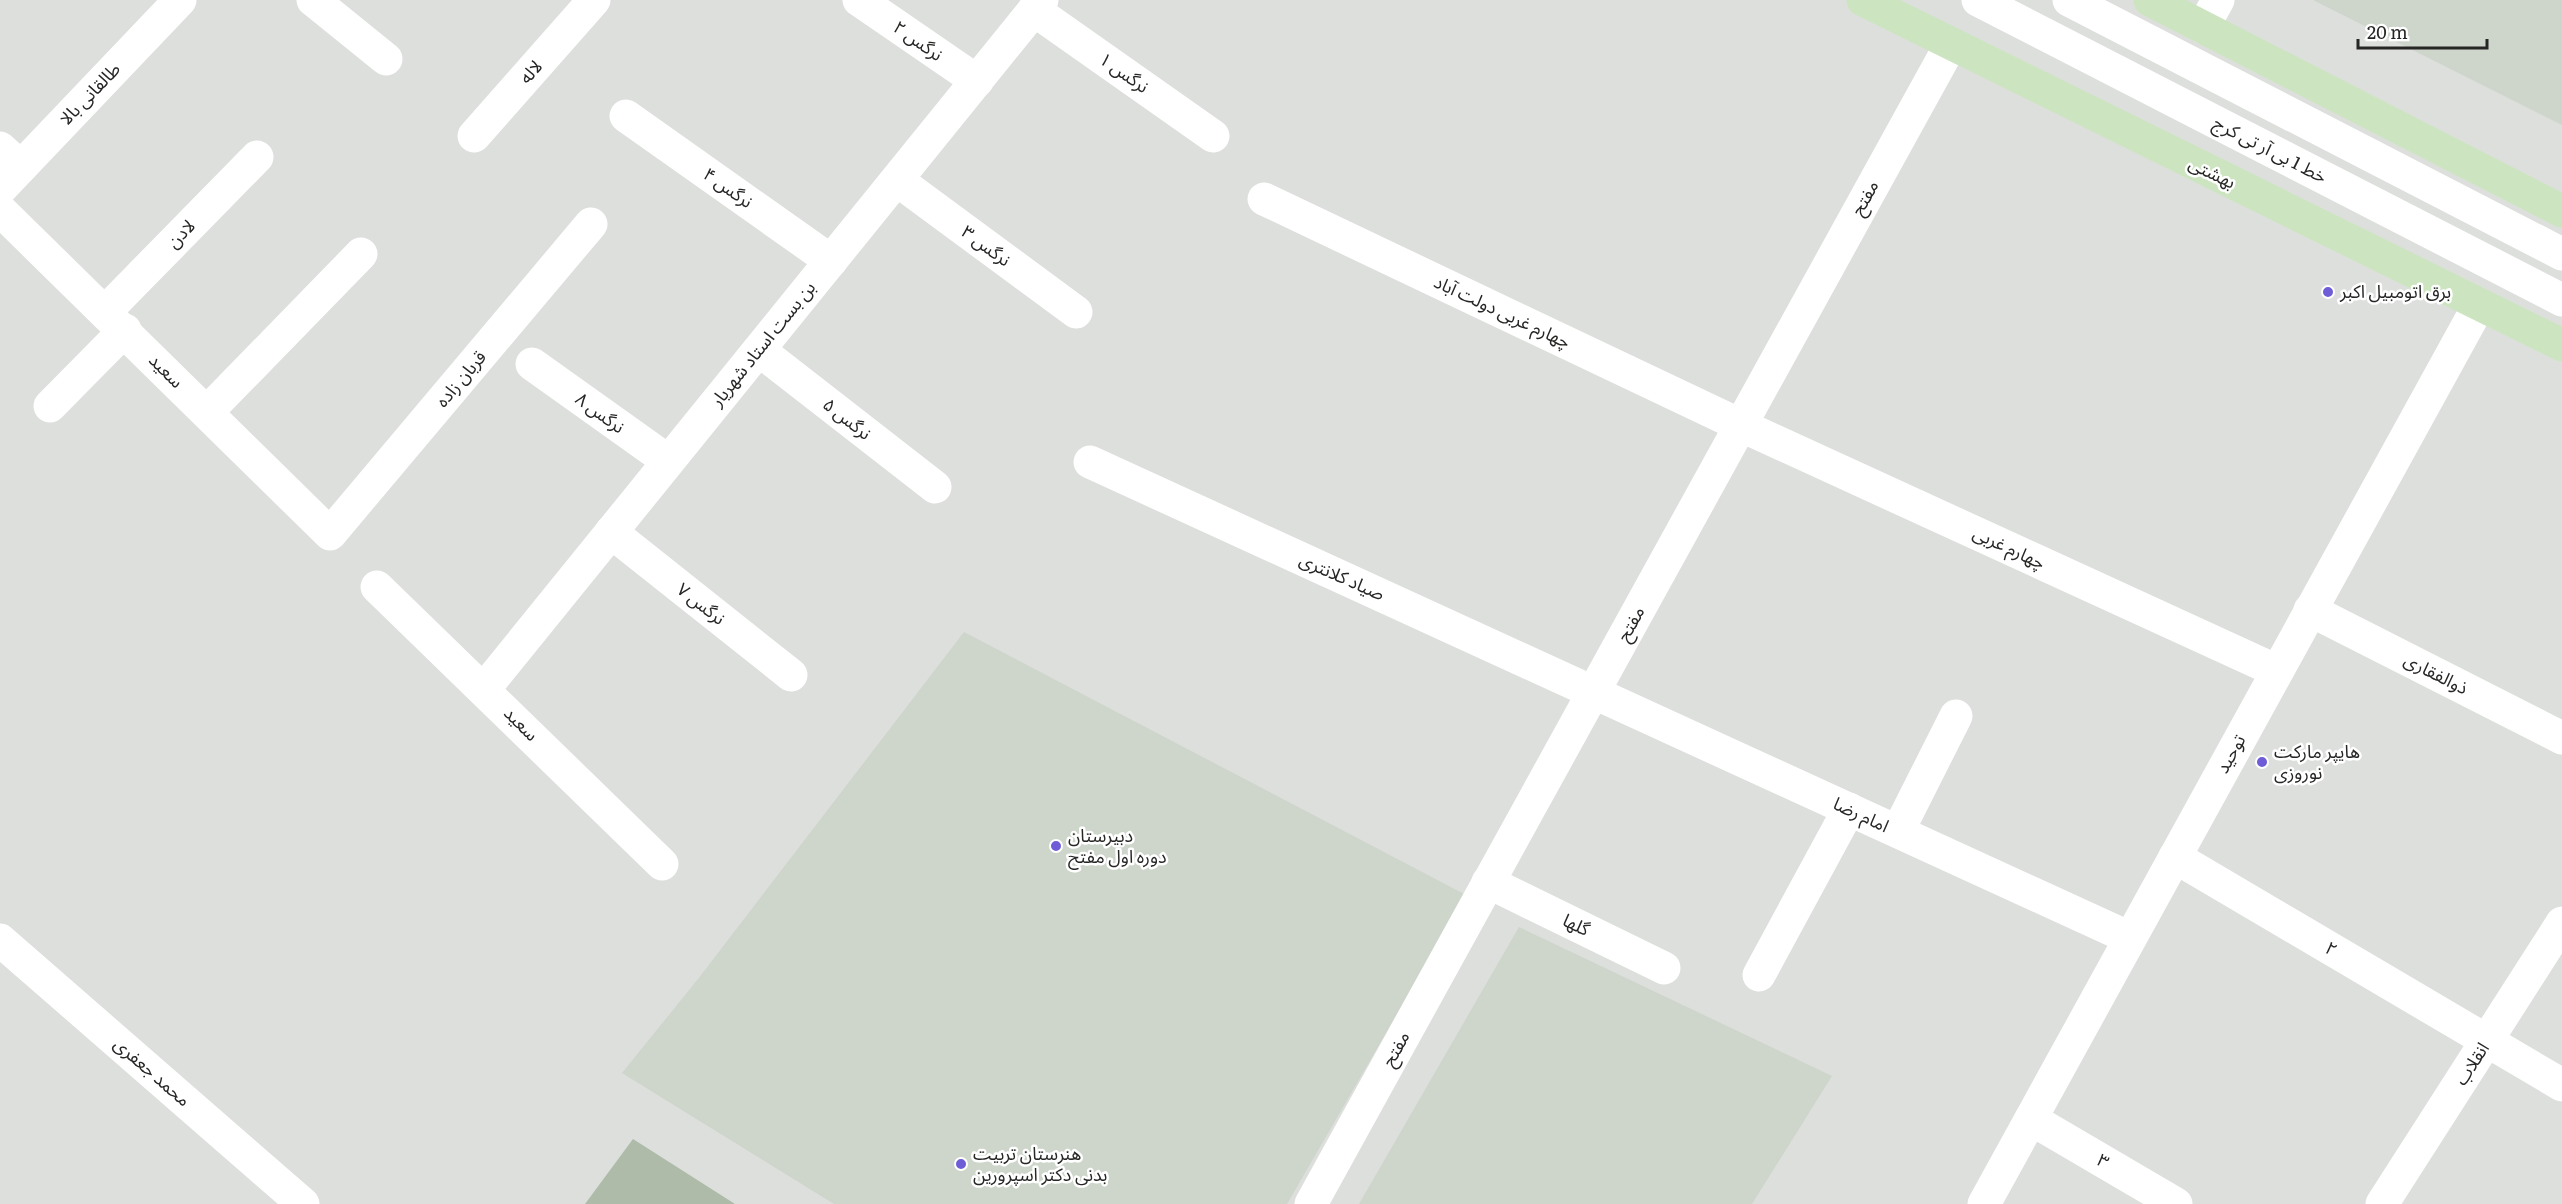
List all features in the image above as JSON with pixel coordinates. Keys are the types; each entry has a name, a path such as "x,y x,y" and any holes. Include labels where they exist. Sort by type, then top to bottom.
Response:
{"main road":[{"name":"بهشتی","path":"1863,0 2562,345"},
{"path":"2150,0 2211,14 2562,211"}],"street":[{"name":"طالقانی بالا","path":"7,168 180,0"},
{"path":"313,0 386,59"},
{"name":"نرگس ۲","path":"859,0 977,81"},
{"name":"خط 1 بی آر تی کرج","path":"1978,0 2562,300"},
{"path":"2068,0 2562,254"},
{"name":"لاله","path":"474,136 586,3"},
{"name":"بن بست استاد شهریار","path":"484,688 1038,5"},
{"name":"نرگس ۱","path":"1038,5 1213,136"},
{"name":"مفتح","path":"1311,1204 1951,44"},
{"name":"نرگس ۴","path":"626,116 831,261"},
{"name":"لادن","path":"50,406 115,321 257,157"},
{"name":"نرگس ۳","path":"897,180 1076,312"},
{"name":"چهارم غربی دولت آباد","path":"1264,199 1740,425"},
{"name":"سعید","path":"0,210 330,534"},
{"name":"قربان زاده","path":"330,534 591,224"},
{"path":"207,412 361,254"},
{"name":"توحید","path":"1984,1204 2479,304"},
{"name":"نرگس ۵","path":"759,350 935,487"},
{"name":"نرگس ۸","path":"532,364 668,461"},
{"name":"چهارم غربی","path":"1740,425 2277,671"},
{"name":"صیاد کلانتری","path":"1090,462 1593,691"},
{"name":"نرگس ۷","path":"611,532 791,675"},
{"name":"سعید","path":"377,587 484,688 662,864"},
{"name":"ذوالفقاری","path":"2310,610 2562,738"},
{"name":"امام رضا","path":"1593,691 2130,938"},
{"path":"1898,831 1956,716"},
{"path":"1759,975 1849,809"},
{"name":"۲","path":"2175,856 2562,1085"},
{"name":"گلها","path":"1488,882 1664,968"},
{"name":"انقلاب","path":"2382,1204 2562,923"},
{"name":"محمد جعفری","path":"0,940 303,1204"},
{"name":"۳","path":"2031,1119 2176,1204"}],"shaded area":[{"path":"2313,0 2562,0 2562,125"},
{"path":"964,632 1466,895 1287,1204 834,1204 622,1073 698,979"},
{"path":"1519,927 1832,1076 1752,1204 1359,1204"}],"green space":[{"path":"633,1139 735,1204 585,1204"}],"place":[{"name":"برق اتومبیل اکبر","path":"2328,292"},
{"name":"هایپر مارکت نوروزی","path":"2262,762"},
{"name":"دبیرستان دوره اول مفتح","path":"1056,846"},
{"name":"هنرستان تربیت بدنی دکتر اسپرورین","path":"961,1164"}]}
